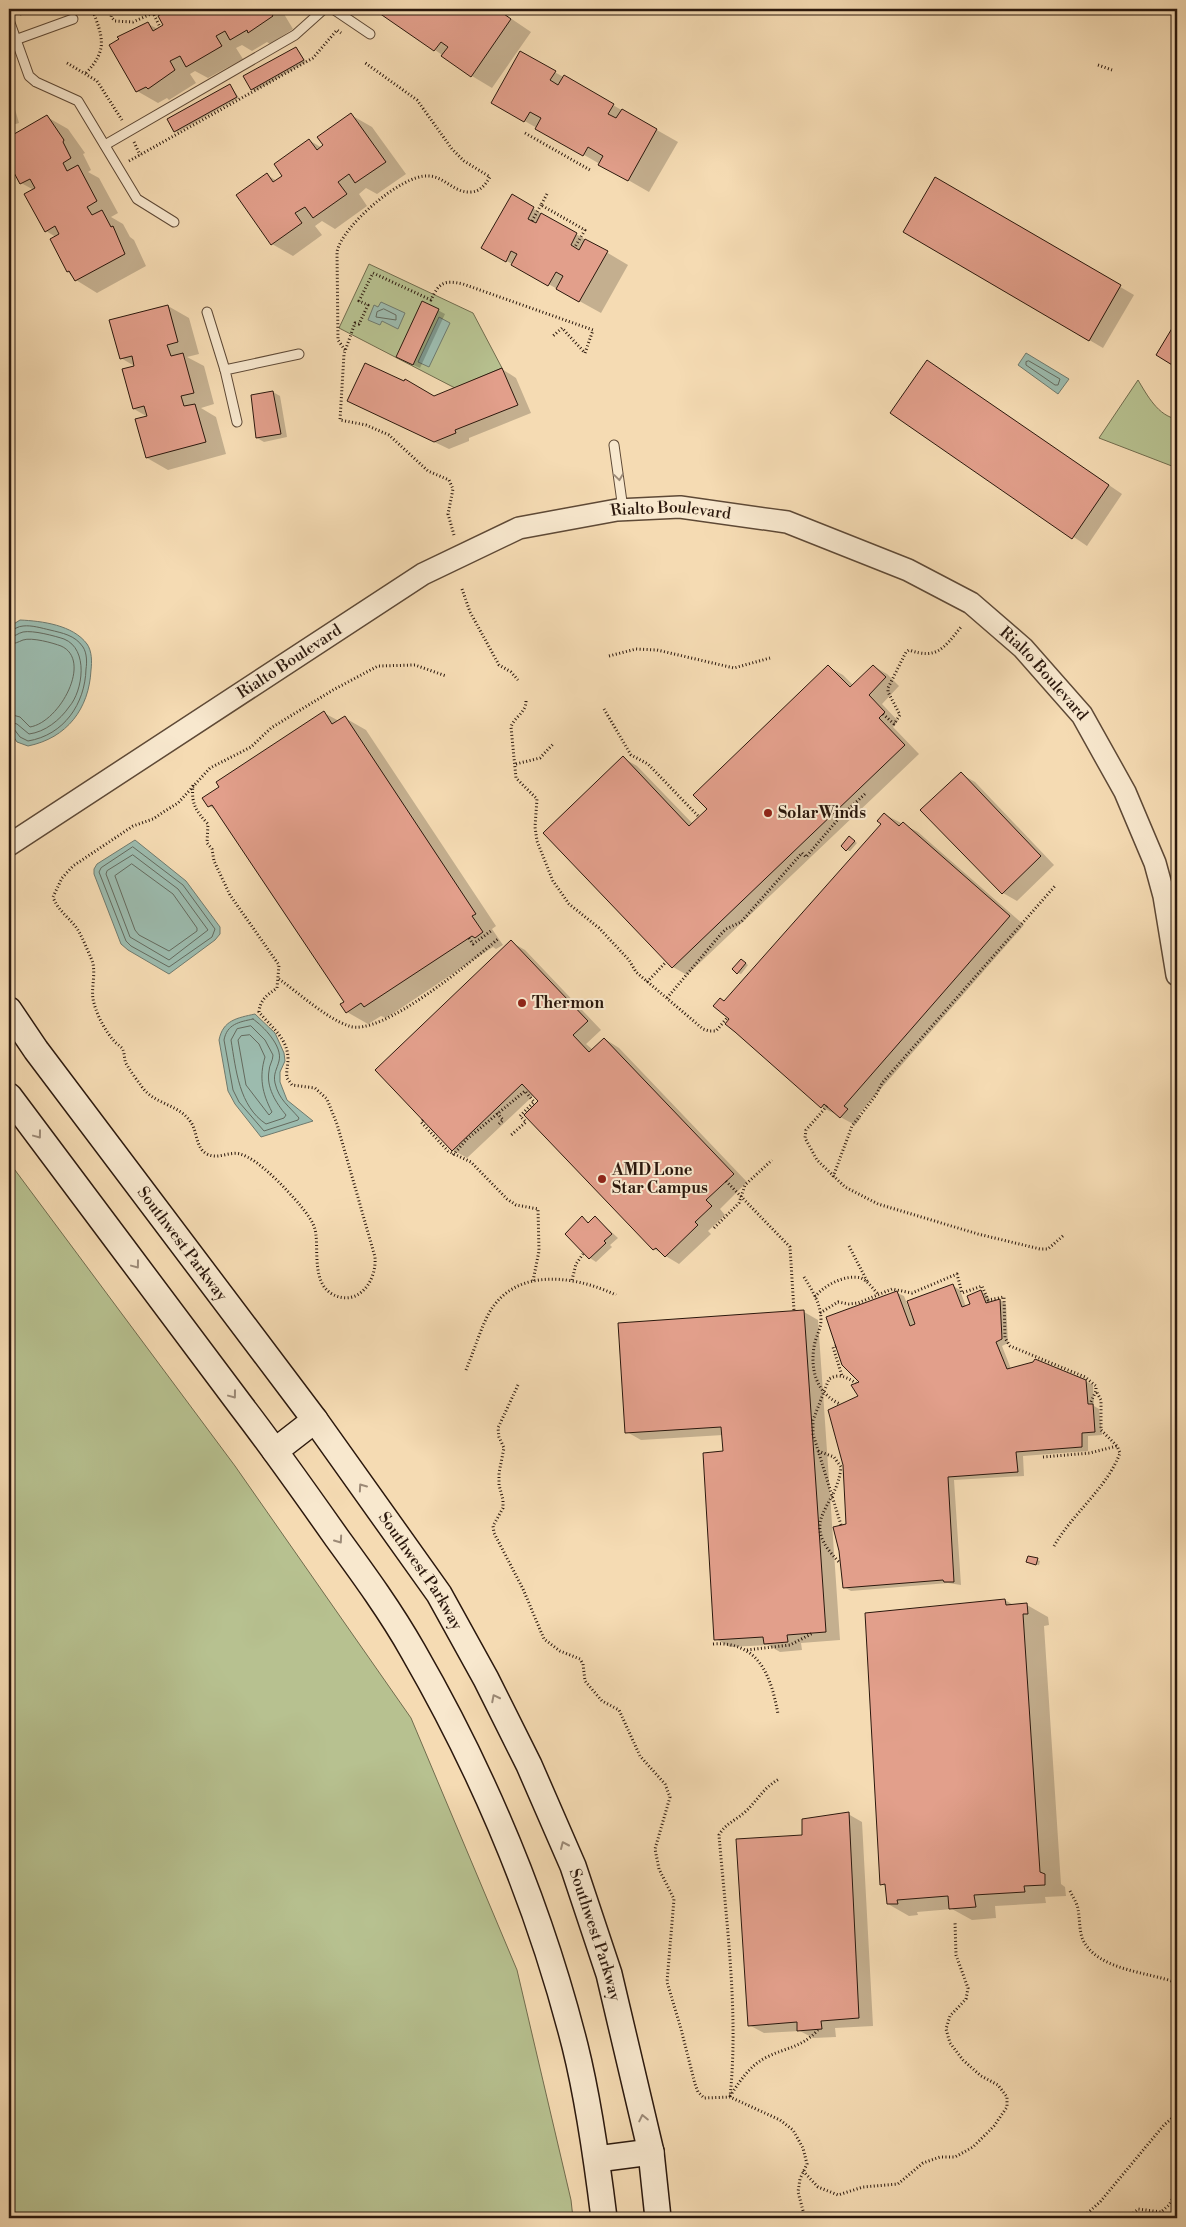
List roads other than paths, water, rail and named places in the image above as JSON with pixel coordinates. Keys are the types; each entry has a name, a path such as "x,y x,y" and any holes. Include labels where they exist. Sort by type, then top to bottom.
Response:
{"main road":[{"name":"Southwest Parkway","path":"9,1010 36,1050 315,1420 439,1594 486,1679 529,1765 574,1866 609,1974 650,2152 658,2218"},
{"path":"9,1096 275,1451 380,1598 407,1640 475,1769 515,1862 549,1958 575,2047 597,2159 604,2218"},
{"path":"275,1451 315,1420"},
{"path":"597,2159 650,2152"}],"street":[{"name":"Rialto Boulevard","path":"9,845 424,574 519,528 623,510 680,508 787,522 908,570 971,603 1023,648 1082,715 1125,792 1155,863 1164,896 1177,975"}],"lane":[{"path":"105,145 295,35 324,9"},
{"path":"333,9 370,34"},
{"path":"15,40 73,19"},
{"path":"9,20 29,76 36,82 78,101 137,199 174,222"},
{"path":"207,312 225,370 237,422"},
{"path":"225,370 298,354"},
{"path":"614,445 623,510"}],"water":[{"path":"381,302 405,313 398,329 382,321 380,325 368,320 374,305 378,307"},
{"path":"439,317 450,323 429,367 418,362"},
{"path":"1026,353 1069,379 1058,394 1018,365"},
{"path":"20,620 56,625 74,632 87,644 91,660 86,697 73,720 65,729 54,736 28,746 17,742 9,730 9,627"},
{"path":"135,840 186,881 220,927 220,934 215,940 169,974 121,944 94,874 97,864"},
{"path":"255,1014 275,1033 284,1053 285,1061 280,1072 280,1082 287,1100 313,1121 261,1137 235,1104 228,1091 219,1040 227,1024"}],"place":[{"name":"SolarWinds","path":"768,813"},
{"name":"Thermon","path":"522,1003"},
{"name":"AMD Lone Star Campus","path":"602,1179"}]}
